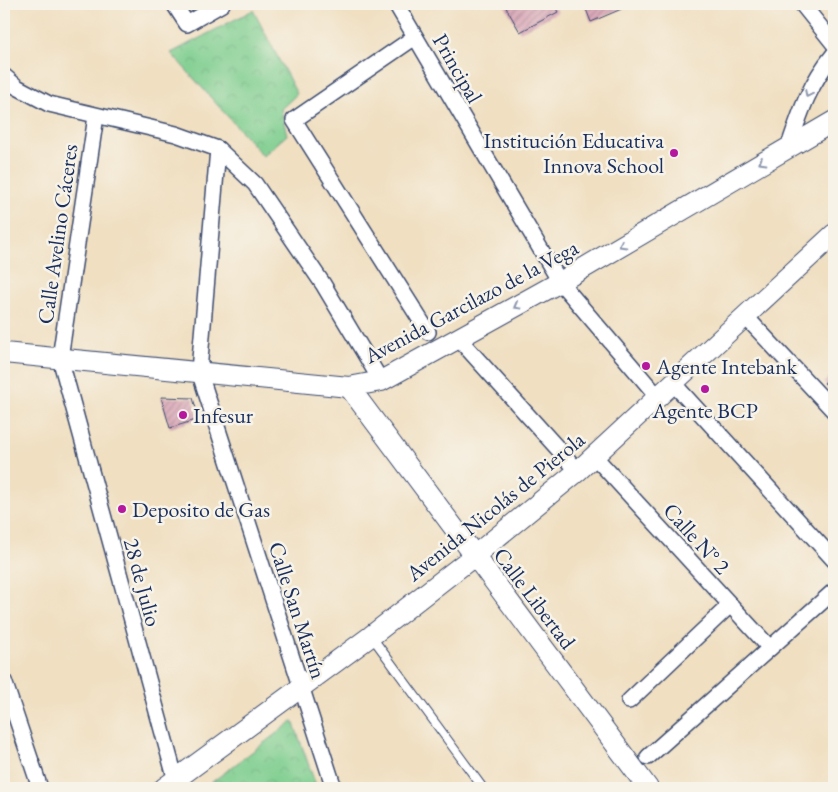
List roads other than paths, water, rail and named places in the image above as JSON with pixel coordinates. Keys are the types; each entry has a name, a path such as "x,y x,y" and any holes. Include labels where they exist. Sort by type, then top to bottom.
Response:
{"street":[{"path":"174,4 187,24 222,4"},
{"name":"Principal","path":"396,4 560,282 834,560"},
{"path":"802,4 834,44"},
{"path":"415,37 294,120 428,332"},
{"path":"790,146 807,96 817,75 834,54"},
{"path":"4,76 17,87 49,104 176,134 218,149 255,184 323,284 381,382"},
{"name":"Calle Avelino Cáceres","path":"60,358 96,116"},
{"name":"Avenida Garcilazo de la Vega","path":"4,352 349,387 381,382 560,282 834,121"},
{"name":"Calle San Martín","path":"218,149 199,371 334,788"},
{"name":"Avenida Nicolás de Pierola","path":"172,785 371,636 474,556 578,471 834,234"},
{"path":"745,316 834,411"},
{"path":"459,339 578,471"},
{"name":"28 de Julio","path":"60,358 172,785"},
{"name":"Calle Libertad","path":"349,387 648,788"},
{"name":"Calle N° 2","path":"594,456 770,648"},
{"path":"648,757 834,592"},
{"path":"629,701 730,606"},
{"path":"4,682 40,788"}],"lane":[{"path":"371,636 483,788"}],"place":[{"name":"Institución Educativa Innova School","path":"674,153"},
{"name":"Agente Intebank","path":"646,366"},
{"name":"Agente BCP","path":"705,389"},
{"name":"Infesur","path":"183,415"},
{"name":"Deposito de Gas","path":"122,509"}]}
